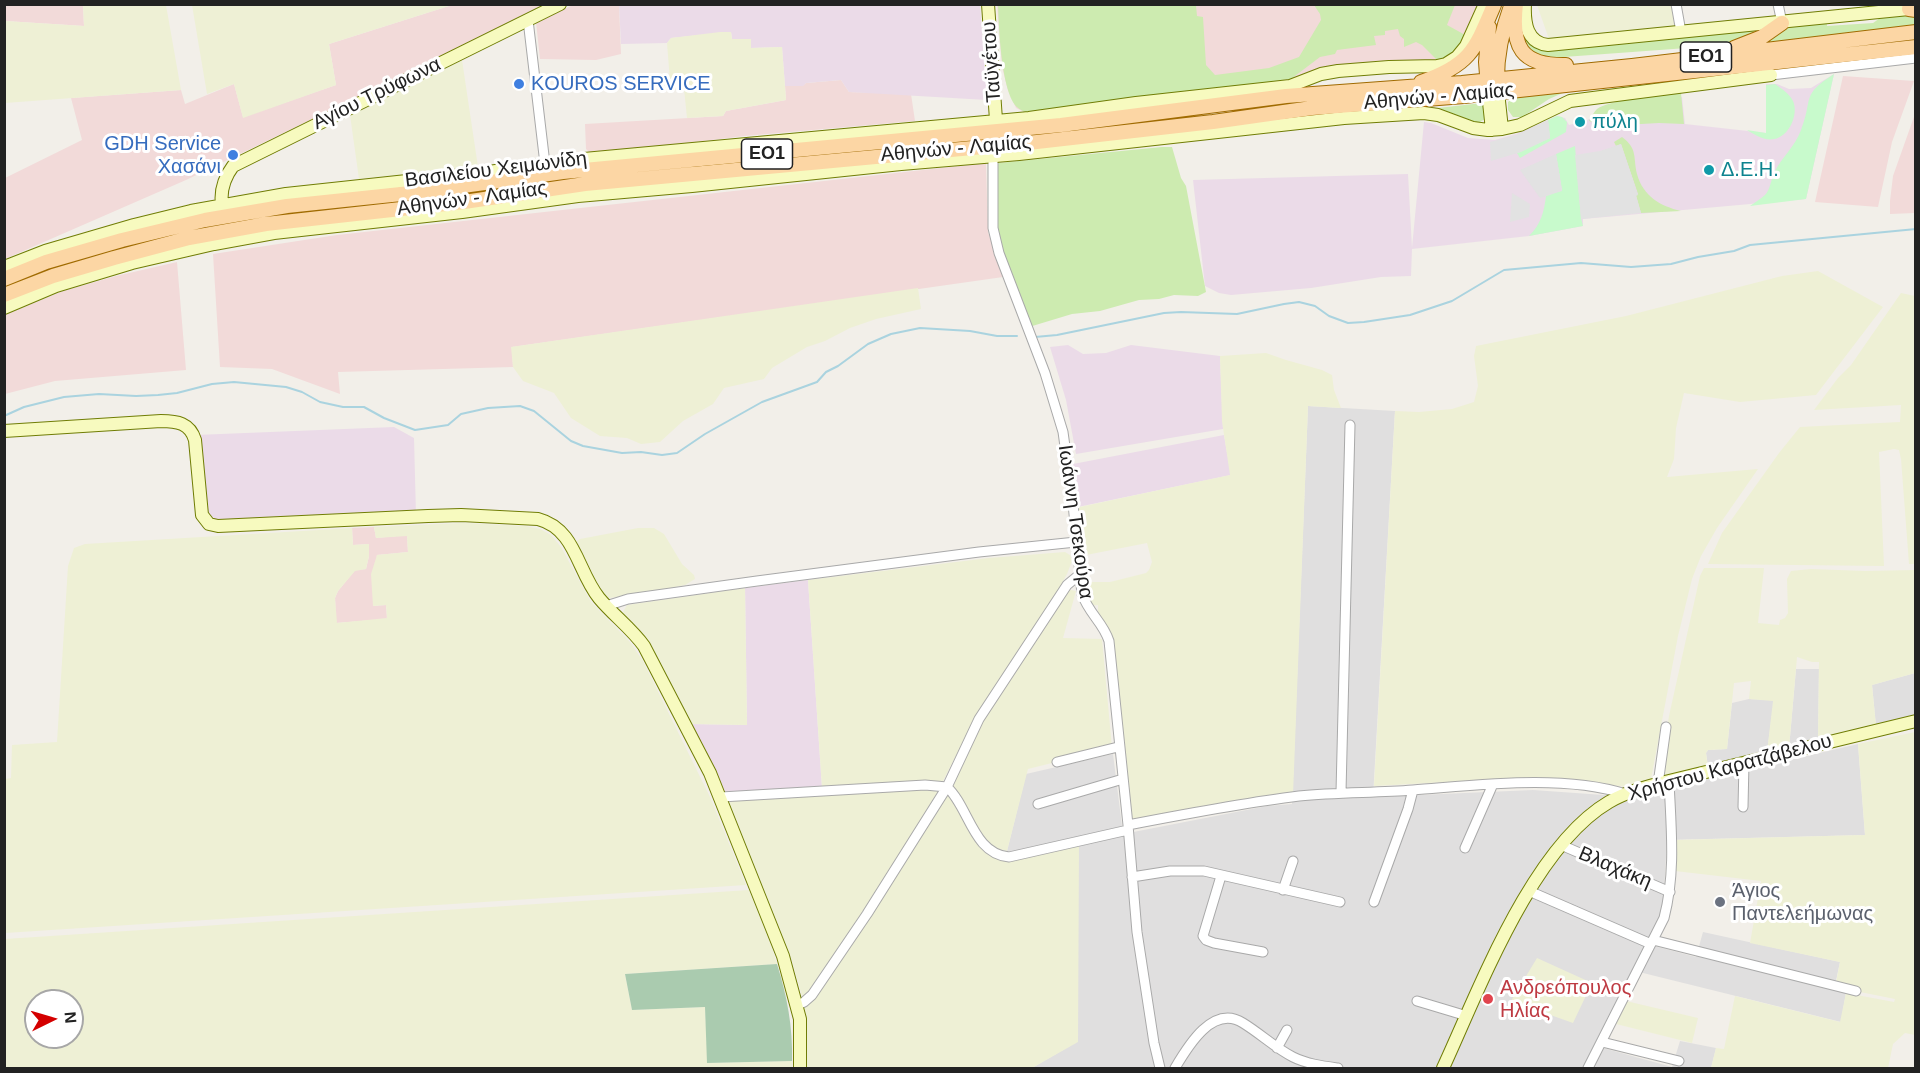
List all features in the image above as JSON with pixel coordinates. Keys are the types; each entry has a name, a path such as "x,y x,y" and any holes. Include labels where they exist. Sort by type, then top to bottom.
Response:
{"main road":[{"path":"1514,4 1517,44 1521,52 1533,61 1552,65 1635,60 1657,64"},
{"path":"1492,86 1502,32 1514,4"},
{"path":"1492,86 1487,42 1494,5"},
{"path":"1405,88 1457,67 1468,58 1494,5"},
{"path":"1683,60 1750,43 1782,22"},
{"name":"Αθηνών - Λαμίας","path":"4,296 53,276 114,258 189,238 266,224 464,202 585,184 1037,142 1213,122 1683,60 1916,32"},
{"name":"Αθηνών - Λαμίας","path":"4,279 46,262 100,246 205,220 263,209 420,192 563,172 1061,125 1286,96 1405,88 1492,86 1916,47"}],"street":[{"name":"Αγίου Τρύφωνα","path":"222,205 223,183 233,166 560,4"},
{"name":"Ταϋγέτου","path":"988,4 996,120"},
{"name":"Βασιλείου Χειμωνίδη","path":"4,267 82,240 156,220 286,194 481,174 545,164 1029,118 1136,103 1290,86 1321,74 1338,71 1437,66 1446,64 1457,57 1466,46 1485,4"},
{"path":"1524,4 1529,32 1543,45 1912,8"},
{"path":"1676,4 1682,32"},
{"path":"1778,4 1782,22"},
{"path":"528,20 545,164"},
{"path":"4,308 46,290 112,269 195,248 274,233 585,195 993,157 1322,120 1430,114 1473,128 1497,130 1520,125 1570,101 1916,58"},
{"path":"1492,86 1497,130"},
{"name":"Ιωάννη Τσεκούρα","path":"993,157 993,228 999,253 1045,373 1063,432 1073,504 1079,575 1086,605 1109,641 1118,747 1143,973 1160,1068"},
{"path":"4,431 161,421 179,422 192,432 195,440 202,515 209,524 218,526 461,515 538,519 560,528 591,587 606,606 634,632 644,646 721,797 783,956 798,1005 801,1035 800,1068"},
{"path":"1341,792 1350,425"},
{"path":"606,606 627,599 757,581 979,552 1076,542"},
{"path":"798,1005 812,995 873,905 947,787 988,704 1067,585 1079,575"},
{"name":"Χρήστου Καρατζάβελου","path":"1443,1068 1511,922 1529,891 1561,845 1590,816 1607,803 1626,794 1664,782 1916,721"},
{"path":"1588,1068 1664,918 1670,892 1673,854 1664,782 1666,727"},
{"path":"1057,762 1118,747"},
{"path":"1743,807 1744,763"},
{"path":"1038,804 1123,779"},
{"path":"721,797 925,784 947,787 956,797 966,818 983,843 994,854 1009,857 1128,827 1273,800 1341,792 1493,784 1575,785 1626,794"},
{"path":"1465,848 1493,784"},
{"path":"1374,902 1413,790"},
{"name":"Βλαχάκη","path":"1561,845 1670,892"},
{"path":"1283,890 1293,861"},
{"path":"1132,877 1193,870 1340,902"},
{"path":"1221,876 1203,936 1214,943 1263,952"},
{"path":"1529,891 1652,942 1856,991"},
{"path":"1417,1001 1467,1016"},
{"path":"1175,1068 1204,1029 1214,1022 1227,1018 1242,1023 1302,1065 1338,1068"},
{"path":"1276,1048 1287,1030"},
{"path":"1602,1042 1679,1061"}],"shaded area":[{"path":"4,5 83,5 84,26 5,21"},
{"path":"452,5 549,5 186,180 5,259 5,178 82,140 71,98 181,90 185,104 234,84 243,117 336,85 329,44"},
{"path":"573,5 619,5 621,54 596,60 540,59 536,22"},
{"path":"619,5 980,5 987,100 849,92 841,80 806,83 803,86 785,86 782,47 751,48 732,39 731,32 671,38 667,43 621,44"},
{"path":"997,5 1481,5 1465,42 1446,61 1026,113 1016,108 1008,90 1002,67"},
{"name":"Δ.Ε.Η.","path":"1834,74 1806,199 1583,219 1583,226 1529,236 1412,249 1411,276 1381,277 1311,288 1231,295 1219,293 1205,286 1193,180 1408,174 1412,248 1424,122 1468,138 1495,140 1516,134 1557,116 1565,118 1569,125 1586,121 1598,113 1682,97 1685,124 1766,133 1766,84 1777,84 1789,89 1811,88"},
{"path":"1843,76 1914,81 1892,142 1878,207 1815,202"},
{"path":"841,80 849,92 911,94 915,121 745,136 613,152 590,153 586,149 585,124 723,116 726,111 786,100 785,86 802,86 806,83"},
{"path":"1915,114 1915,213 1890,214 1893,176"},
{"path":"1548,120 1550,138 1521,152 1491,161 1490,142 1516,135"},
{"path":"1621,144 1638,195 1636,196 1641,213 1582,219 1575,155 1600,151"},
{"path":"1556,154 1562,191 1540,198 1520,170"},
{"path":"986,163 988,232 1003,277 512,347 513,367 338,372 340,394 272,369 220,367 213,254 337,235"},
{"path":"1512,193 1530,204 1529,217 1510,222"},
{"path":"177,262 186,370 55,381 5,394 5,315 63,291"},
{"path":"1068,345 1083,354 1106,353 1131,345 1220,356 1223,429 1076,454 1066,400 1050,347"},
{"path":"1308,406 1395,411 1373,797 1533,790 1632,797 1858,744 1865,835 1667,840 1663,909 1647,944 1696,957 1703,932 1840,962 1834,990 1846,993 1841,1022 1635,971 1596,1046 1672,1067 1680,1041 1716,1048 1711,1068 1032,1068 1078,1041 1014,852 1007,851 1026,774 1113,754 1123,834 1267,806 1292,804"},
{"path":"394,427 414,438 416,515 212,520 206,515 196,435"},
{"path":"1224,435 1231,475 1078,507 1073,464"},
{"path":"374,527 376,538 407,535 408,552 377,555 373,606 386,605 387,619 336,623 335,598 338,591 355,570 366,569 369,556 369,544 353,545 352,528"},
{"path":"808,580 822,788 724,793 690,724 747,725 745,588"},
{"path":"1796,669 1819,669 1818,740 1789,748"},
{"path":"1915,673 1915,716 1876,726 1872,685"},
{"path":"1749,699 1774,700 1767,752 1708,767 1706,753 1708,750 1727,749 1732,703"}],"green space":[{"path":"192,4 452,5 329,44 336,85 243,118 234,84 207,94"},
{"path":"83,5 166,5 181,90 5,103 5,21 84,26"},
{"path":"998,5 1196,5 1197,16 1203,17 1206,65 1215,75 1269,68 1299,57 1321,20 1314,5 1455,5 1447,25 1467,36 1449,57 1438,61 1416,42 1404,47 1404,39 1400,36 1398,29 1385,31 1385,35 1374,36 1376,45 1337,50 1335,54 1320,57 1291,79 1026,113 1012,100 1004,75"},
{"path":"1537,5 1671,5 1675,27 1549,39"},
{"path":"1915,14 1915,27 1750,45 1790,26 1827,22 1827,26 1873,23 1883,16"},
{"path":"1523,23 1529,40 1767,29 1738,43 1728,45 1550,58 1543,57 1527,47 1522,36"},
{"path":"731,32 732,39 751,39 751,48 782,47 786,100 726,111 723,116 687,118 683,79 670,81 667,43 671,38"},
{"path":"462,60 478,167 359,179 350,115"},
{"path":"1834,74 1806,199 1750,206 1767,193 1774,173 1798,136 1812,93 1816,87"},
{"path":"1775,84 1791,98 1795,112 1784,134 1774,139 1767,139 1747,130 1766,133 1766,85"},
{"path":"1565,92 1549,99 1522,117 1513,117 1508,110 1508,102 1515,97"},
{"path":"1681,93 1684,124 1605,126 1589,121 1597,109 1603,106 1637,98"},
{"path":"1485,104 1485,119 1478,123 1438,108"},
{"path":"1557,116 1567,122 1566,132 1520,158 1517,153 1550,138 1548,120"},
{"path":"1622,137 1633,149 1637,174 1643,188 1659,203 1681,211 1641,213 1636,195 1638,194 1621,144 1616,146 1614,142"},
{"path":"1575,146 1583,226 1529,236 1541,218 1546,196 1562,190 1556,154"},
{"path":"1172,147 1181,178 1186,186 1206,292 1198,296 1174,295 1159,299 1139,300 1100,311 1072,314 1029,327 995,230 998,163"},
{"path":"1818,271 1883,307 1816,395 1740,402 1684,393 1676,428 1674,459 1667,477 1758,469 1717,528 1701,556 1692,579 1678,636 1651,779 1626,787 1597,783 1503,779 1374,786 1395,411 1419,412 1452,409 1474,402 1478,386 1474,356 1476,346 1626,316 1782,276"},
{"path":"918,288 921,309 876,319 850,328 807,347 772,368 764,379 724,388 713,404 683,421 660,442 641,444 627,438 600,436 571,418 554,393 523,381 513,367 511,347"},
{"path":"1901,293 1915,296 1915,564 1909,564 1901,459 1899,450 1894,449 1879,452 1884,566 1708,564 1722,533 1800,427 1900,422 1901,405 1814,410 1851,365"},
{"path":"1266,353 1332,375 1334,390 1341,408 1308,406 1293,795 1130,821 1112,645 1098,614 1098,605 1089,606 1084,582 1110,582 1146,573 1152,562 1147,543 1081,556 1075,508 1230,475 1222,421 1220,356"},
{"path":"464,523 525,526 540,529 551,535 561,547 591,602 630,642 643,661 710,797 746,885 5,933 5,779 11,778 12,745 57,742 68,566 74,548 85,544 352,528 353,545 369,544 369,556 366,569 355,571 338,591 335,598 337,623 387,618 386,605 373,606 371,574 377,555 408,552 407,536 376,538 374,527"},
{"path":"638,528 654,528 664,534 682,564 694,575 695,579 685,585 603,599 573,543 580,539"},
{"path":"1065,552 1070,555 1072,561 1067,574 1051,603 973,722 942,783 822,788 808,580 989,558"},
{"path":"1704,568 1764,568 1758,623 1779,625 1780,620 1788,613 1787,579 1791,571 1811,569 1915,570 1915,673 1872,685 1876,726 1818,740 1819,662 1797,657 1789,748 1767,752 1773,701 1749,699 1751,681 1734,683 1727,749 1708,750 1706,753 1708,767 1662,778 1660,770 1669,716 1700,576"},
{"path":"745,588 747,725 690,724 623,612 627,605"},
{"path":"1066,589 1076,591 1063,638 1102,639 1112,748 1028,769 1007,851 994,848 984,839 949,786 978,728"},
{"path":"1915,732 1915,1035 1905,1033 1893,1044 1888,1068 1711,1068 1716,1048 1724,1049 1735,996 1840,1022 1846,993 1894,1002 1895,999 1835,987 1840,962 1750,943 1761,881 1675,871 1674,840 1865,835 1858,744"},
{"path":"922,788 939,790 880,886 803,1000 792,961 726,800"},
{"path":"946,793 950,794 991,856 998,859 1008,860 1079,844 1078,1042 1032,1068 806,1068 804,1008"},
{"path":"749,890 766,928 777,964 625,974 632,1010 705,1007 708,1063 792,1061 792,1068 5,1068 5,939"},
{"path":"1537,958 1592,983 1573,1023 1511,1001"},
{"path":"777,964 789,1012 792,1061 707,1063 705,1007 632,1010 625,974"},
{"path":"1626,1001 1698,1018 1692,1043 1616,1024"}],"waterway":[{"path":"1035,337 1057,335 1164,313 1237,314 1299,302 1315,306 1329,316 1348,323 1364,322 1410,315 1452,301 1504,270 1581,263 1631,267 1671,264 1734,251 1750,245 1916,229"},
{"path":"4,416 24,407 64,397 99,394 158,395 234,382 286,387 302,392 320,402 343,407 364,407 384,418 415,430 448,425 461,414 488,408 520,406 534,411 571,441 583,446 622,453 641,452 662,455 677,453 705,434 762,402 817,382 826,372 868,344 891,334 920,328 1017,336"}],"place":[{"name":"KOUROS SERVICE","path":"519,84"},
{"name":"πύλη","path":"1580,122"},
{"name":"GDH Service Χασάνι","path":"233,155"},
{"name":"Δ.Ε.Η.","path":"1709,170"},
{"name":"Άγιος Παντελεήμωνας","path":"1720,902"},
{"name":"Ανδρεόπουλος Ηλίας","path":"1488,999"}]}
